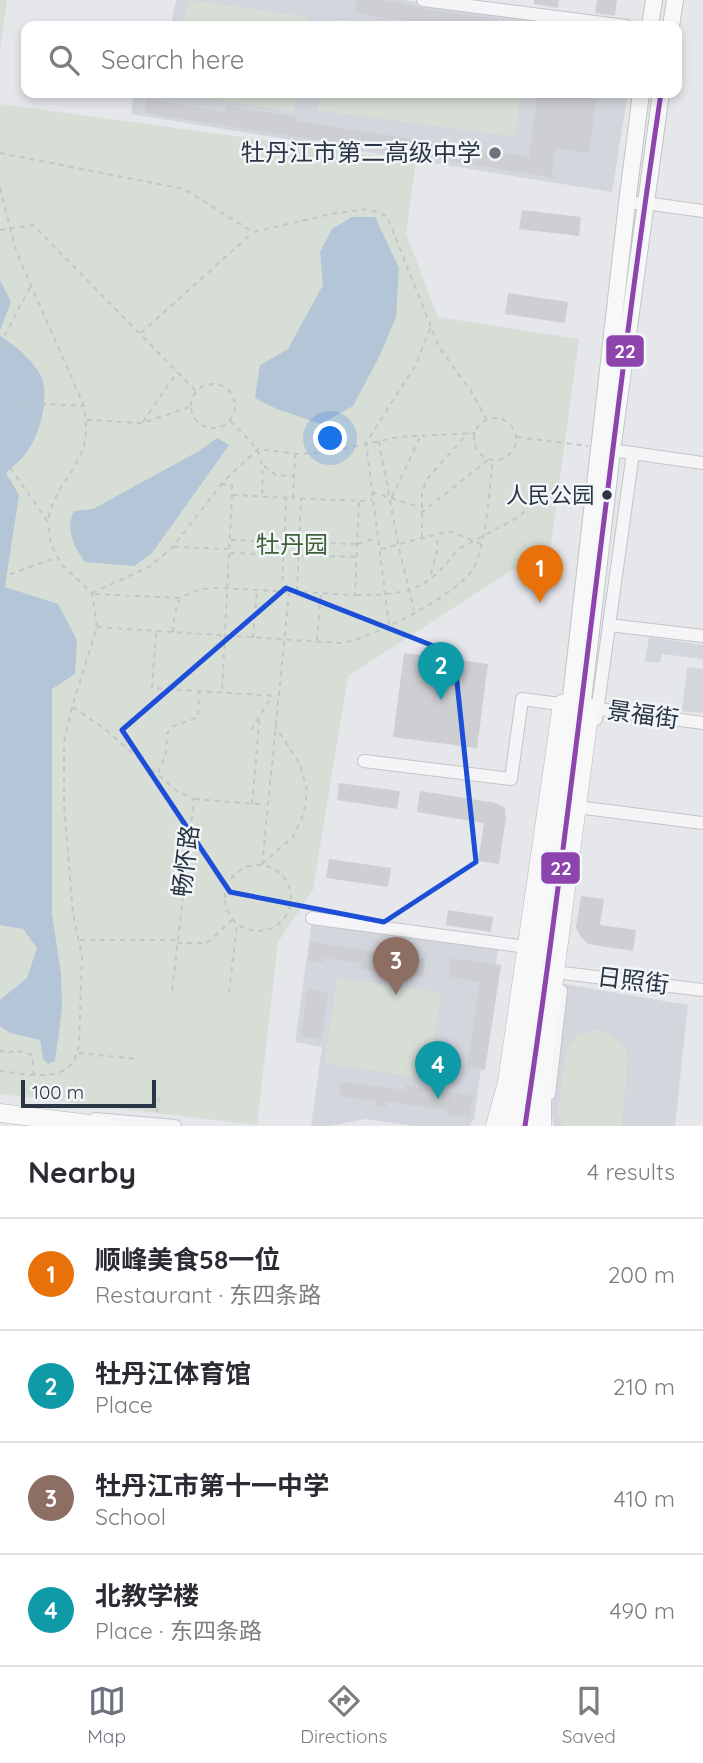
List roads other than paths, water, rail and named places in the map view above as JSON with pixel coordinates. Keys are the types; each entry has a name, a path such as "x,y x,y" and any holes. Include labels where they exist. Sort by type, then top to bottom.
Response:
{"highway":[{"path":"542,1126 543,1068 567,775 576,706"},
{"path":"495,1126 507,1082 567,775 576,706"},
{"path":"511,1126 525,1088"},
{"path":"525,1088 528,1126"},
{"path":"0,1113 105,1126"}],"main road":[{"path":"651,21 654,0"},
{"path":"672,21 675,0"},
{"path":"576,706 606,449 626,203 640,98"},
{"path":"606,449 660,98"},
{"path":"525,1088 567,775"}],"street":[{"path":"424,0 587,21"},
{"path":"626,203 703,211"},
{"path":"606,449 703,463"},
{"path":"487,1126 497,1096 519,946 576,706 609,625 633,453"},
{"path":"609,625 703,636"},
{"name":"景福街","path":"364,761 511,779 522,699 703,723"},
{"path":"548,1126 548,1103 563,973 585,808 576,706"},
{"path":"585,808 703,823"},
{"path":"312,918 519,946"},
{"name":"日照街","path":"563,973 703,990"},
{"path":"29,1116 120,1119 175,1126"}],"water":[{"path":"352,217 375,217 399,268 396,317 380,355 353,406 321,424 277,409 255,398 260,365 288,349 323,285 320,252 332,229"},
{"path":"0,280 11,302 0,330"},
{"path":"0,336 32,362 40,374 44,392 42,415 36,436 24,456 6,473 19,495 5,587 58,604 77,640 75,674 52,689 52,914 61,974 62,1009 55,1061 48,1064 43,1059 40,1040 10,1033 0,1026 0,1000 27,978 37,948 23,929 0,925"},
{"path":"217,438 229,445 152,553 134,566 85,562 74,544 71,531 74,511 93,509 199,451"}],"place":[{"name":"牡丹江市第二高级中学","path":"495,153"},
{"name":"人民公园","path":"607,495"},
{"name":"顺峰美食58一位","path":"540,603"},
{"name":"牡丹江体育馆","path":"441,700"},
{"name":"牡丹江市第十一中学","path":"396,995"},
{"name":"北教学楼","path":"438,1099"}],"park label":[{"name":"牡丹园","path":"292,545"}]}
